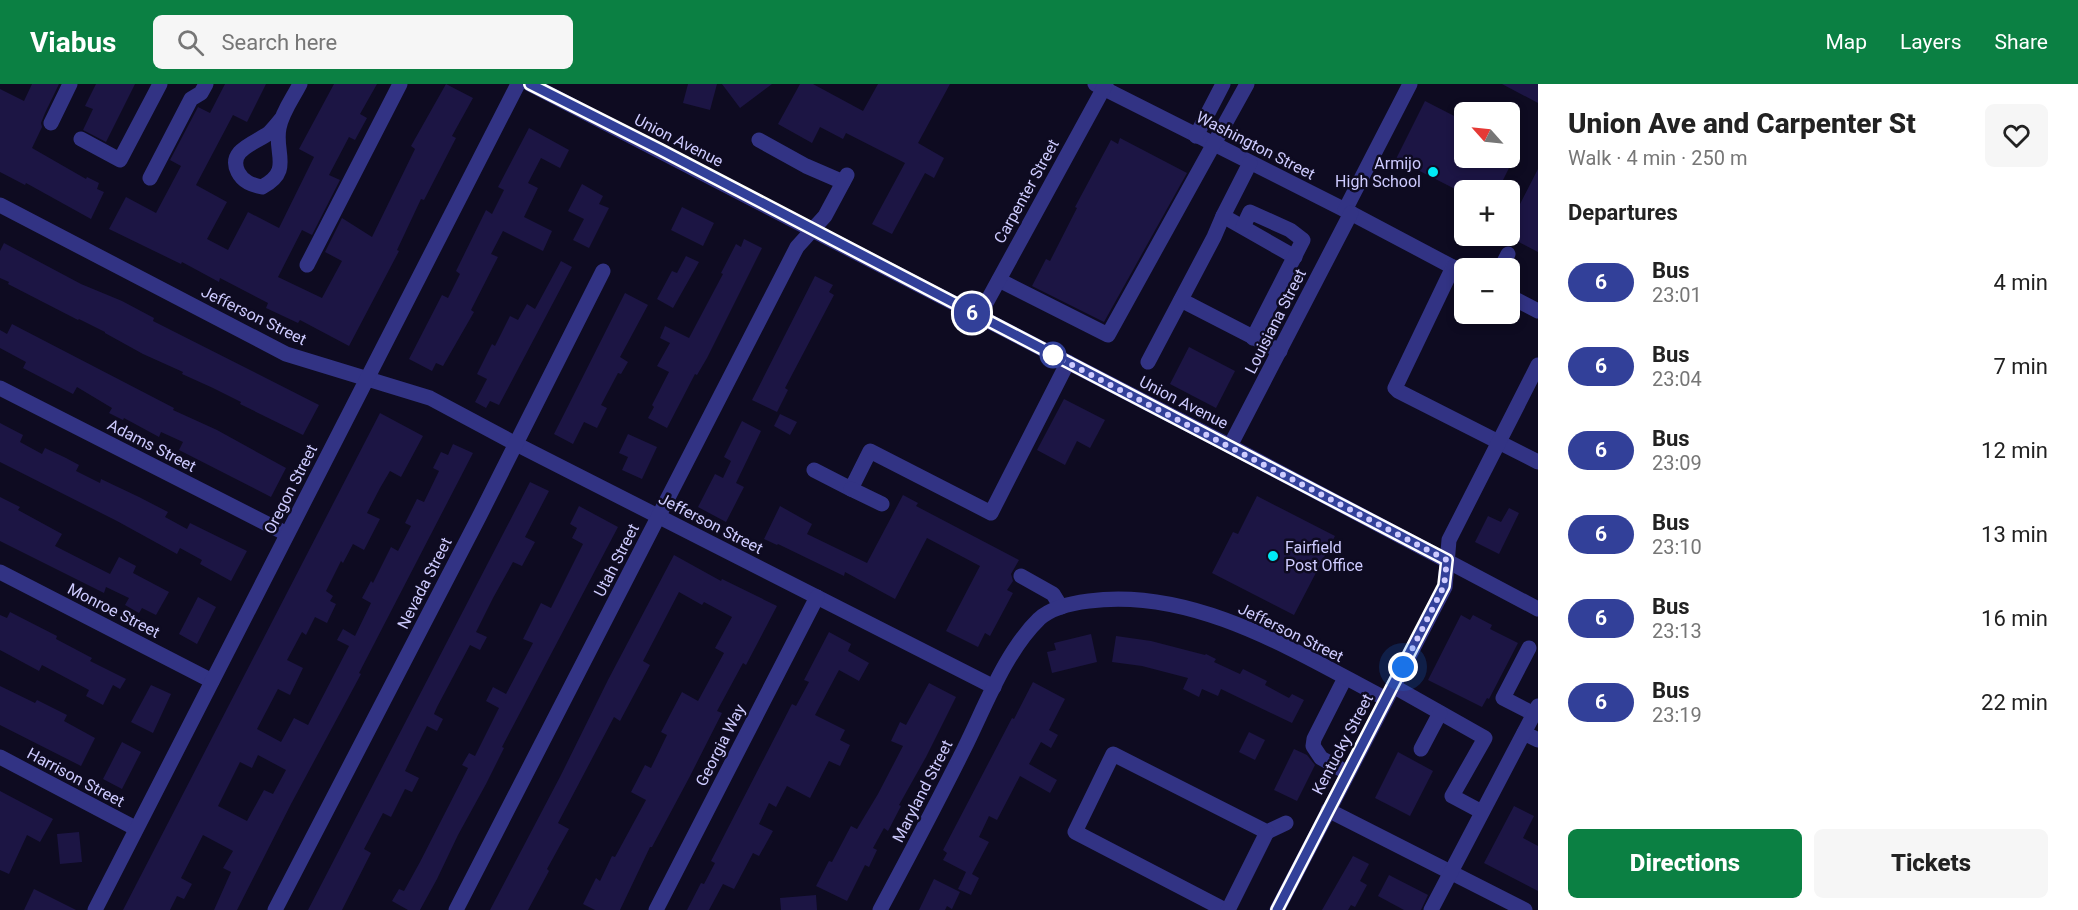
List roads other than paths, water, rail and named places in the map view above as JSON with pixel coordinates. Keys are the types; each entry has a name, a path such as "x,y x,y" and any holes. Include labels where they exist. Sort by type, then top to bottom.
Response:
{"street":[{"path":"51,123 70,84"},
{"path":"81,139 120,160 160,84"},
{"path":"150,178 191,99 201,93 206,84"},
{"path":"282,118 300,84"},
{"path":"308,265 400,84"},
{"name":"Oregon Street","path":"95,910 518,84"},
{"name":"Union Avenue","path":"530,84 1230,446 1538,609"},
{"path":"1196,136 1223,84"},
{"path":"999,280 1108,335 1247,84"},
{"name":"Louisiana Street","path":"1230,446 1280,351 1410,84"},
{"name":"Washington Street","path":"1101,85 1454,268"},
{"name":"Carpenter Street","path":"979,316 1101,85"},
{"path":"759,140 806,166 845,178 825,216 812,230"},
{"path":"1148,362 1250,163"},
{"name":"Jefferson Street","path":"0,205 286,354 430,398 658,517 994,687 1018,642 1040,618 1061,607 1107,598 1139,600 1184,608 1230,622 1269,638 1345,678 1440,713 1485,738 1452,796 1482,812"},
{"path":"1243,227 1250,212 1290,230 1303,240 1253,338"},
{"path":"1223,216 1295,257"},
{"name":"Utah Street","path":"456,910 797,247 812,230"},
{"name":"Nevada Street","path":"275,910 603,271"},
{"path":"1454,277 1395,388 1538,462"},
{"path":"1181,300 1280,351"},
{"path":"1520,302 1538,311"},
{"path":"851,489 870,451 990,513 1068,362"},
{"name":"Kentucky Street","path":"1276,910 1444,586 1449,540 1538,365"},
{"name":"Adams Street","path":"0,387 287,534"},
{"path":"814,470 882,504"},
{"name":"Monroe Street","path":"0,572 212,681"},
{"path":"1021,576 1053,594 1061,607"},
{"name":"Georgia Way","path":"656,910 817,597"},
{"path":"1431,910 1536,710 1503,698 1529,648"},
{"path":"1345,678 1314,739 1313,746 1321,758 1348,773"},
{"name":"Maryland Street","path":"880,910 933,812 994,687"},
{"path":"1421,749 1440,713"},
{"path":"1524,733 1538,740"},
{"path":"1267,832 1113,754 1075,832 1227,910 1267,832 1286,823"},
{"name":"Harrison Street","path":"0,757 135,828"},
{"path":"1328,810 1525,910"}],"place":[{"name":"Armijo High School","path":"1433,172"},
{"name":"Fairfield Post Office","path":"1273,556"}]}
